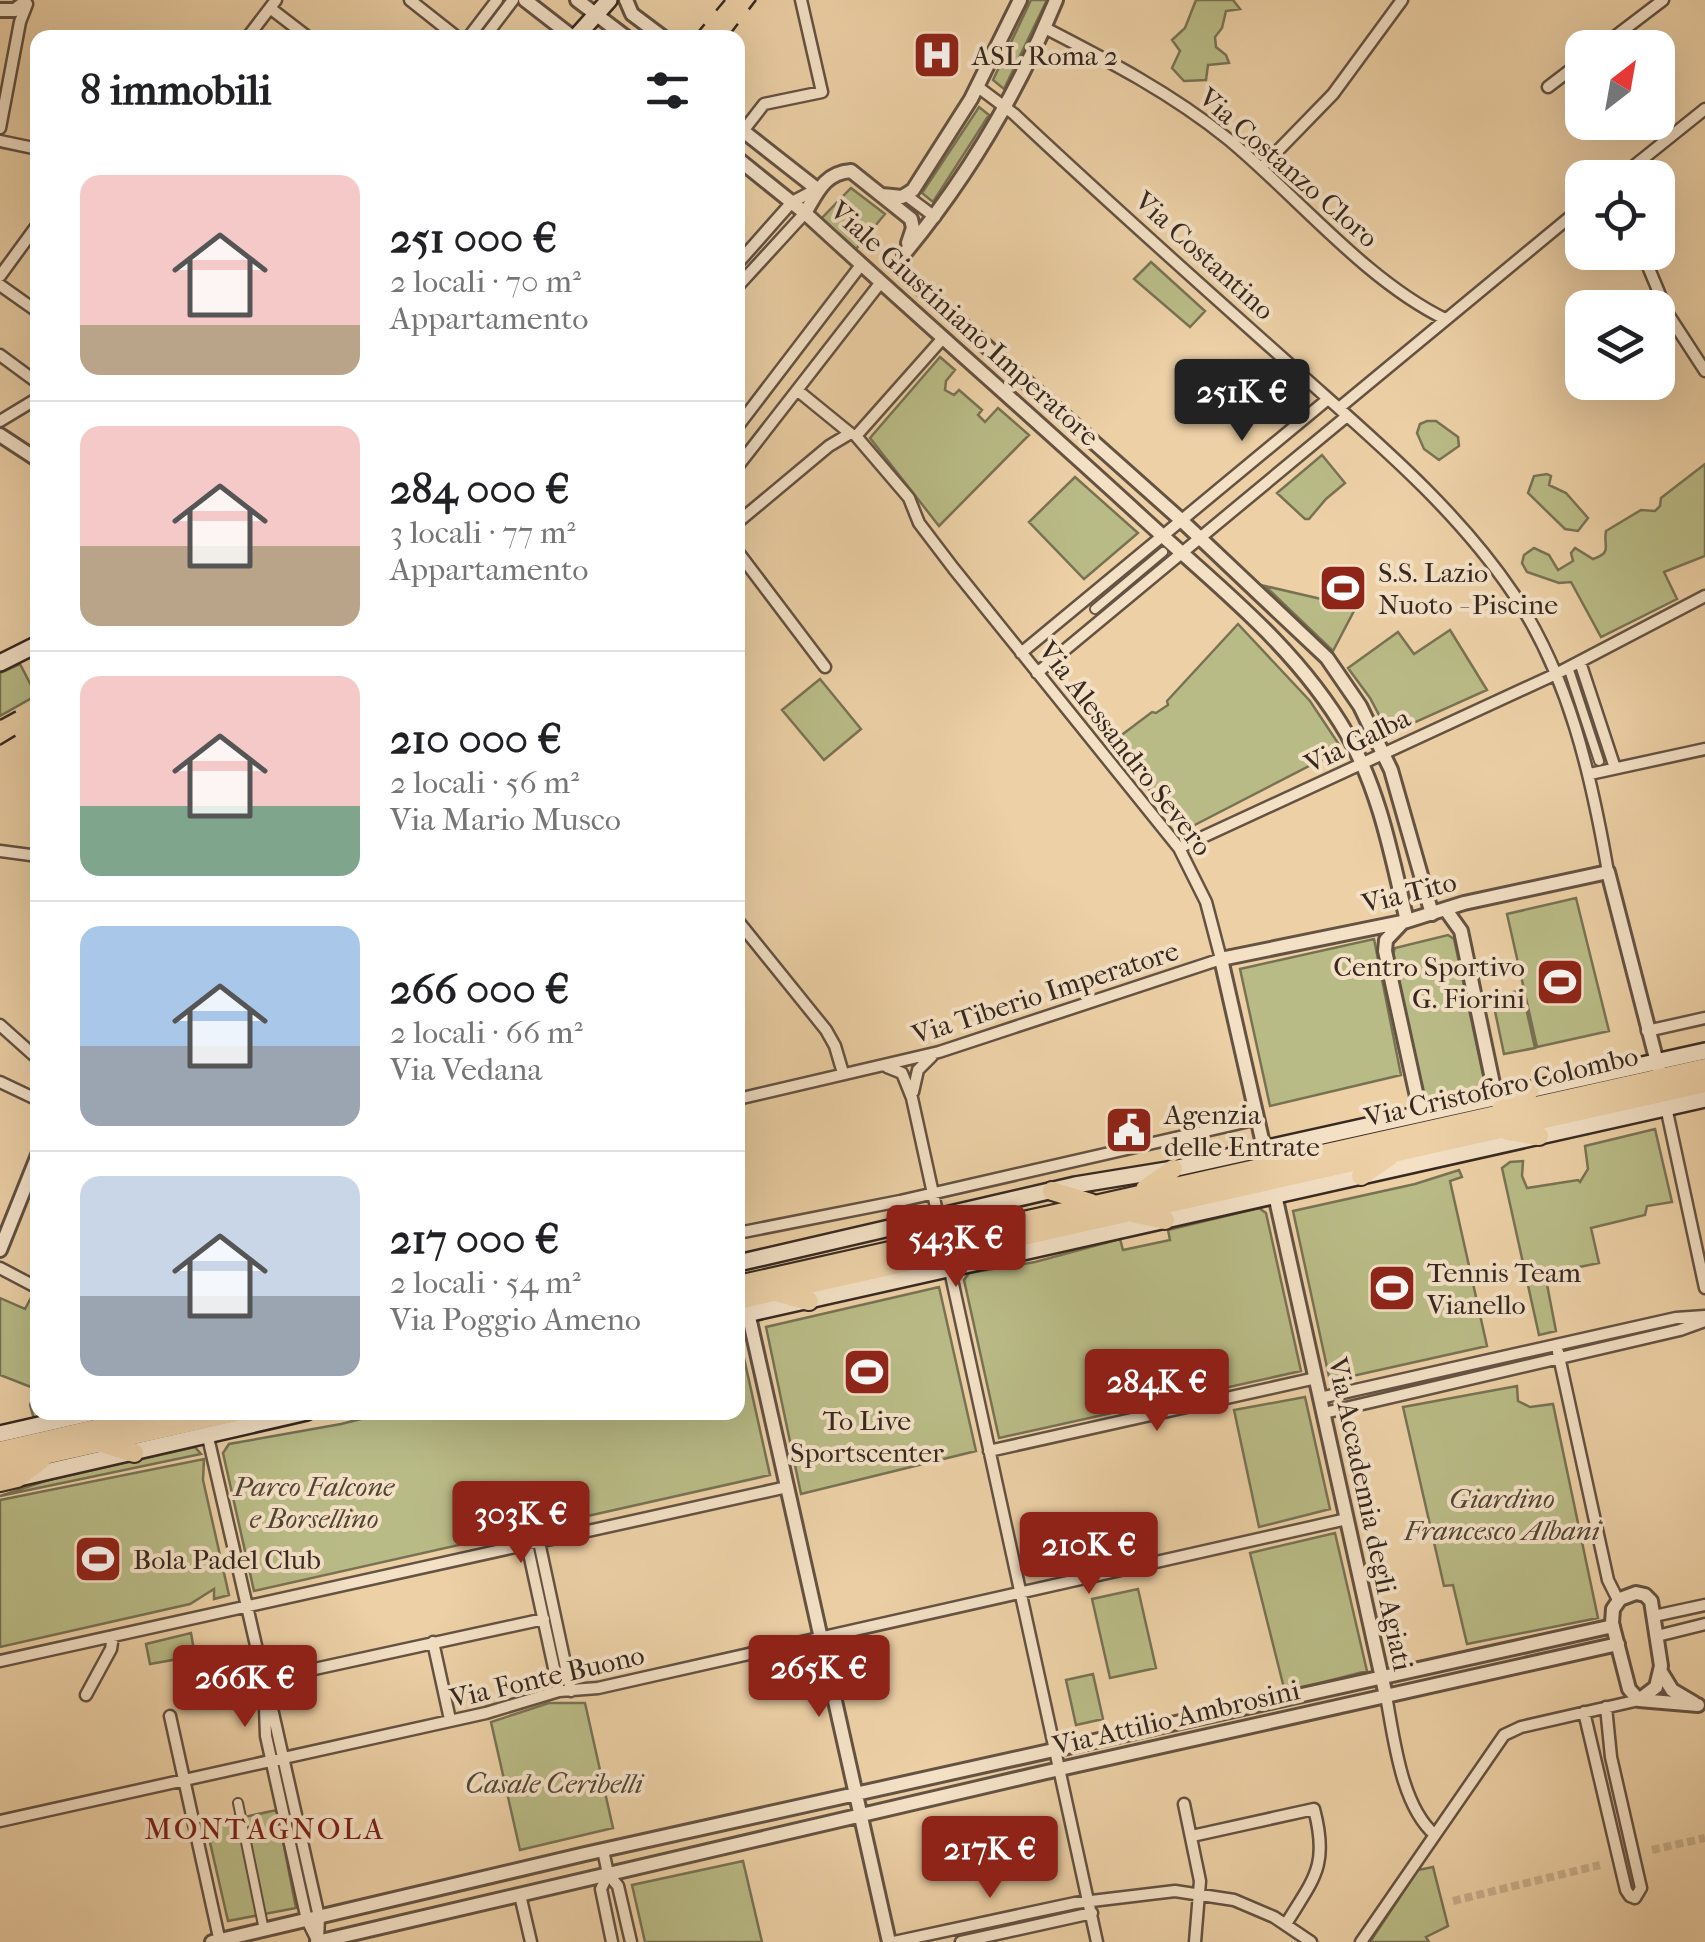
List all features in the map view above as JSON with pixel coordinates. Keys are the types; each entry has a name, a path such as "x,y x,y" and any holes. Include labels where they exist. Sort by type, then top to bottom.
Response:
{"main road":[{"path":"582,30 609,0"},
{"path":"0,663 30,648"},
{"name":"Via Cristoforo Colombo","path":"745,1298 1125,1212 1393,1145 1495,1114 1662,1085 1705,1052"},
{"name":"Via Cristoforo Colombo","path":"745,1261 1075,1186 1173,1169 1361,1176 1538,1136 1705,1068"},
{"name":"Via Cristoforo Colombo","path":"1530,1090 1705,1082"},
{"name":"Via Cristoforo Colombo","path":"1662,1085 1705,1099"},
{"path":"1530,1090 1495,1114 1538,1136"},
{"name":"Via Cristoforo Colombo","path":"745,1298 946,1254 1049,1246 1165,1220 1357,1130 1421,1115 1495,1114"},
{"path":"1357,1130 1393,1145 1361,1176"},
{"path":"1136,1195 1173,1169"},
{"name":"Via Cristoforo Colombo","path":"745,1299 809,1300 1096,1204 1269,1173"},
{"path":"1052,1191 1096,1204"},
{"path":"1125,1212 1165,1220"},
{"path":"1049,1246 1082,1222"},
{"path":"773,1292 809,1300"},
{"path":"0,1465 98,1428 133,1420"},
{"path":"6,1433 205,1422"},
{"path":"8,1480 134,1453 205,1422"},
{"path":"98,1428 134,1453"},
{"path":"6,1433 47,1448"},
{"path":"0,1451 47,1448"},
{"path":"8,1480 47,1448"}],"street":[{"path":"410,0 448,30"},
{"path":"474,30 498,0"},
{"path":"490,30 514,0"},
{"path":"525,0 564,30"},
{"path":"577,0 616,30"},
{"path":"626,0 632,14 653,30"},
{"path":"745,124 764,104 822,92 801,0"},
{"path":"907,196 938,154 978,87 1020,0"},
{"path":"745,457 934,217 1006,107 1056,0"},
{"path":"1262,168 1344,80 1402,0"},
{"path":"1623,30 1662,0"},
{"path":"0,10 14,10 27,2"},
{"path":"0,128 27,2"},
{"path":"254,30 273,4 301,30"},
{"name":"Via Costanzo Cloro","path":"1045,28 1166,93 1262,168 1406,299 1444,319"},
{"path":"1548,87 1565,74"},
{"name":"Via Costantino","path":"978,87 1006,107 1405,468 1461,528 1512,593 1556,674 1590,774"},
{"path":"1641,160 1705,109"},
{"name":"Viale Giustiniano Imperatore","path":"745,133 817,190"},
{"path":"0,140 30,146"},
{"name":"Viale Giustiniano Imperatore","path":"745,165 805,213 1293,657 1336,717 1362,764 1380,812 1405,922"},
{"path":"745,255 792,202 817,190 837,174 851,171 912,220 911,235 899,259"},
{"path":"745,278 805,213 817,190"},
{"path":"882,195 907,196 934,217"},
{"path":"776,219 786,222 789,230"},
{"path":"1037,673 1252,496 1444,319 1565,221"},
{"path":"0,276 30,235"},
{"name":"Viale Giustiniano Imperatore","path":"899,259 1328,658 1360,706 1383,752 1439,912 1460,931 1495,1114"},
{"path":"745,417 861,264"},
{"path":"1650,270 1668,314 1705,371"},
{"path":"848,284 858,288 866,299"},
{"path":"0,286 30,307"},
{"path":"745,516 829,446 853,435 943,338"},
{"path":"0,355 30,377"},
{"name":"Via Alessandro Severo","path":"796,390 853,435 909,498 942,554 1179,848 1206,902 1222,958 1269,1173"},
{"path":"1021,653 1328,399"},
{"path":"0,421 30,403"},
{"path":"0,436 30,455"},
{"path":"1234,477 1252,496"},
{"path":"1095,609 1163,552"},
{"path":"745,561 825,666"},
{"name":"Via Galba","path":"1179,848 1556,674 1705,596"},
{"path":"1580,662 1615,768"},
{"path":"1570,673 1599,761"},
{"path":"1705,749 1590,774 1608,872 1662,1085 1705,1288"},
{"path":"0,851 30,855"},
{"name":"Via Tito","path":"1222,958 1405,922 1608,872"},
{"path":"1405,922 1386,940 1385,951 1421,1115"},
{"path":"745,930 826,1030 842,1074 745,1097"},
{"name":"Via Tiberio Imperatore","path":"842,1074 940,1052 1222,958"},
{"name":"Via Cristoforo Colombo","path":"1648,1031 1705,1018"},
{"path":"0,1025 30,1052"},
{"path":"912,1098 918,1070 940,1052"},
{"path":"882,1066 899,1070 912,1098 1098,1942"},
{"path":"0,1082 30,1093"},
{"path":"745,1232 1258,1119"},
{"path":"1069,1162 1075,1186"},
{"name":"Via Accademia degli Agiati","path":"1269,1173 1410,1800 1420,1820 1434,1834"},
{"path":"0,1250 30,1174"},
{"path":"0,1268 30,1284"},
{"path":"745,1316 892,1942 1076,1902 1091,1907"},
{"path":"1324,1412 1480,1376 1676,1318 1705,1319"},
{"path":"1320,1398 1477,1364 1558,1352"},
{"path":"1558,1352 1608,1583 1618,1600"},
{"path":"1477,1364 1480,1376"},
{"path":"989,1452 1316,1378"},
{"path":"205,1422 264,1680 265,1731 277,1760 318,1942"},
{"path":"0,1661 786,1487"},
{"name":"Via Fonte Buono","path":"0,1821 486,1712 565,1690 598,1688 1347,1519"},
{"path":"533,1543 555,1674 565,1690"},
{"path":"536,1560 568,1672 565,1690"},
{"path":"1628,1594 1643,1594 1650,1601 1662,1672 1672,1690 1701,1707 1639,1700 1631,1694 1613,1626 1613,1609 1618,1600 1628,1594"},
{"path":"1654,1616 1705,1605"},
{"path":"264,1680 544,1620"},
{"path":"1657,1636 1705,1624"},
{"name":"Via Attilio Ambrosini","path":"217,1941 603,1850 1613,1626"},
{"path":"86,1695 110,1650 113,1636"},
{"path":"433,1642 449,1715"},
{"name":"Via Attilio Ambrosini","path":"318,1942 1618,1644"},
{"path":"1497,1652 1502,1670"},
{"path":"555,1674 568,1672"},
{"path":"1361,1942 1502,1738 1521,1727 1639,1700 1654,1690 1662,1672"},
{"path":"1584,1712 1627,1892 1636,1898 1641,1888 1624,1817 1606,1708"},
{"path":"170,1716 217,1941"},
{"path":"1184,1804 1201,1892 1195,1942"},
{"path":"1192,1836 1314,1809 1322,1837 1320,1860 1316,1875 1286,1924"},
{"path":"239,1810 264,1930"},
{"path":"1612,1819 1624,1817"},
{"path":"603,1850 608,1874 618,1886 631,1942"},
{"path":"608,1874 601,1889 612,1942"},
{"path":"961,1942 1078,1916 1091,1907 1161,1891 1201,1892 1248,1905 1311,1942"},
{"path":"520,1895 531,1942"},
{"path":"1076,1902 1078,1916"}],"green space":[{"path":"1031,0 1047,0 1004,89 993,80"},
{"path":"1196,0 1233,0 1240,9 1226,11 1215,37 1216,47 1229,63 1208,65 1206,80 1184,81 1172,68 1180,51 1172,40 1185,28"},
{"path":"979,107 989,115 933,202 922,193"},
{"path":"851,188 885,214 856,249 821,219"},
{"path":"1151,262 1205,311 1190,327 1134,279"},
{"path":"940,357 955,370 946,381 945,390 954,395 959,390 982,410 978,415 985,422 998,408 1029,435 939,526 870,438"},
{"path":"1436,421 1458,437 1459,446 1439,460 1424,449 1417,433 1420,424"},
{"path":"1322,455 1345,483 1305,519 1277,493"},
{"path":"1705,464 1705,556 1664,572 1677,599 1601,637 1571,582 1559,583 1527,572 1522,563 1524,555 1534,548 1549,555 1558,570 1573,561 1571,553 1575,548 1593,559 1599,556 1605,551 1606,531 1641,510 1655,511 1661,498"},
{"path":"1534,476 1551,476 1549,485 1566,493 1588,518 1578,531 1565,529 1528,493"},
{"path":"1075,477 1138,533 1084,579 1029,522"},
{"path":"1265,586 1356,607 1333,651"},
{"path":"1238,624 1310,701 1342,749 1183,831 1111,743 1152,712 1168,705 1167,701"},
{"path":"1450,630 1487,690 1389,734 1348,668 1398,632 1414,654"},
{"path":"20,664 30,683 30,699 0,716 0,673"},
{"path":"820,679 861,729 824,760 782,710"},
{"name":"Centro Sportivo G. Fiorini","path":"1576,898 1609,1031 1537,1047 1507,914"},
{"path":"1448,935 1454,939 1485,1084 1480,1094 1433,1105 1425,1102 1393,954 1395,948"},
{"path":"1374,939 1401,1075 1270,1106 1240,969"},
{"path":"1522,990 1535,1048 1504,1054 1492,997"},
{"path":"1655,1129 1672,1202 1647,1206 1645,1215 1591,1228 1599,1263 1545,1274 1556,1331 1539,1335 1502,1168 1510,1162 1523,1161 1522,1176 1527,1188 1580,1182 1588,1169 1585,1146"},
{"name":"Tennis Team Vianello","path":"1459,1170 1462,1177 1450,1181 1487,1346 1330,1381 1293,1211 1415,1184"},
{"path":"1259,1208 1266,1213 1301,1371 999,1438 964,1280 969,1273 1035,1262 1120,1239 1123,1250 1170,1240 1168,1230"},
{"name":"To Live Sportscenter","path":"939,1287 976,1451 801,1494 766,1327"},
{"path":"0,1298 25,1309 30,1300 30,1387 0,1375"},
{"name":"Parco Falcone e Borsellino","path":"745,1362 770,1475 254,1591 223,1453 229,1444 357,1420 745,1420"},
{"name":"Giardino Francesco Albani","path":"1517,1386 1518,1401 1530,1407 1553,1404 1598,1618 1467,1644 1453,1585 1444,1586 1403,1407"},
{"path":"1305,1397 1330,1509 1259,1527 1234,1410"},
{"path":"195,1447 201,1454 0,1496 48,1480"},
{"name":"Bola Padel Club","path":"204,1459 203,1480 229,1595 214,1599 214,1589 190,1604 0,1647 0,1500"},
{"path":"1335,1533 1367,1671 1285,1692 1250,1553"},
{"path":"1138,1589 1156,1668 1110,1678 1092,1599"},
{"path":"191,1633 195,1656 150,1664 146,1644"},
{"path":"1093,1674 1103,1719 1076,1725 1066,1680"},
{"name":"Casale Ceribelli","path":"549,1703 585,1703 613,1828 520,1850 491,1722"},
{"path":"277,1810 296,1908 228,1921 206,1825"},
{"path":"743,1861 762,1942 645,1942 632,1885"},
{"path":"1433,1867 1448,1926 1426,1937 1429,1942 1370,1942 1418,1870"}],"tunnel":[{"path":"1652,1850 1705,1838"},
{"path":"1453,1901 1600,1865"}],"railway":[{"path":"700,30 725,0"},
{"path":"733,30 756,0"},
{"path":"0,720 30,703"},
{"path":"0,745 30,727"}],"place":[{"name":"ASL Roma 2","path":"937,55"},
{"name":"S.S. Lazio Nuoto - Piscine","path":"1343,588"},
{"name":"Centro Sportivo G. Fiorini","path":"1560,982"},
{"name":"Agenzia delle Entrate","path":"1129,1130"},
{"name":"Tennis Team Vianello","path":"1392,1288"},
{"name":"To Live Sportscenter","path":"867,1372"},
{"name":"Bola Padel Club","path":"98,1559"}],"district":[{"name":"MONTAGNOLA","path":"265,1829"}]}
